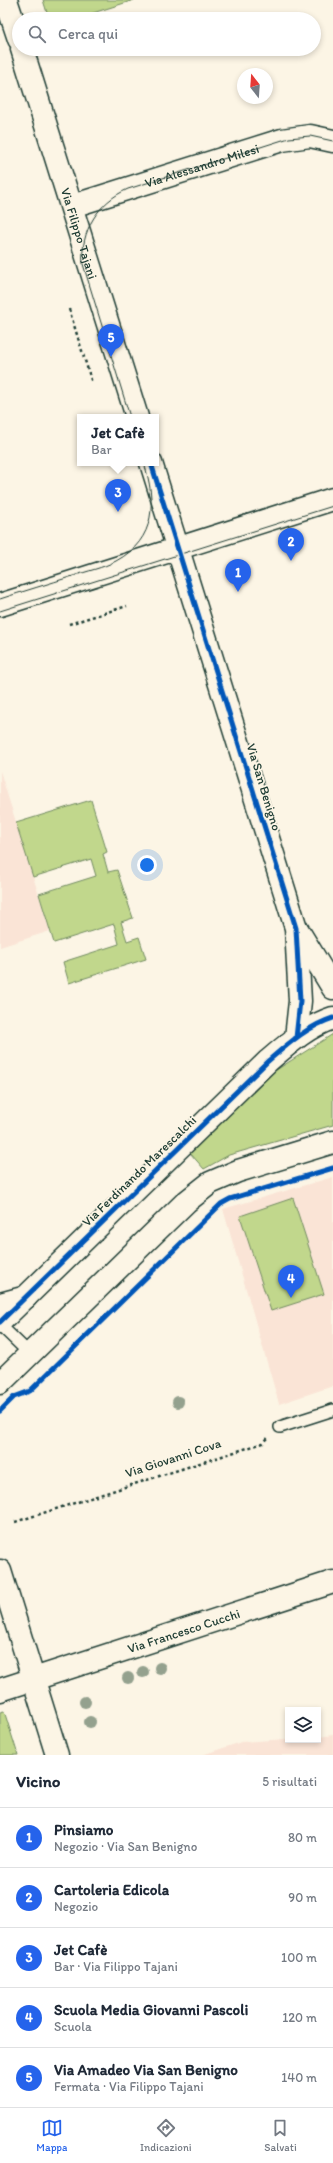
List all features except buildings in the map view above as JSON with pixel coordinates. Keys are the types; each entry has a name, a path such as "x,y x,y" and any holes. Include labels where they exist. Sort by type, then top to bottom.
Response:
{"street":[{"path":"6,0 12,18"},
{"name":"Via Filippo Tajani","path":"24,56 136,414"},
{"name":"Via Alessandro Milesi","path":"72,206 282,140 310,136 333,141"},
{"path":"152,466 177,548"},
{"path":"0,605 333,499"},
{"name":"Via San Benigno","path":"177,548 296,928 300,1001 296,1038"},
{"name":"Via San Benigno","path":"296,928 333,988"},
{"name":"Via Ferdinando Marescalchi","path":"0,1323 268,1061 296,1038 333,1018"},
{"path":"0,1383 186,1202 210,1183 238,1171 333,1142"},
{"path":"0,1304 26,1297"},
{"path":"0,1571 58,1755"},
{"name":"Via Francesco Cucchi","path":"0,1690 333,1582"}],"lane":[{"name":"Via Ferdinando Marescalchi","path":"0,1323 30,1354"},
{"path":"280,1427 333,1410"}],"path":[{"path":"69,309 92,383"},
{"path":"69,624 127,606"}],"shaded area":[{"path":"0,771 50,931 0,947"},
{"path":"333,1177 333,1386 279,1404 223,1209"},
{"path":"333,1735 333,1755 202,1755 241,1742 285,1739 285,1743 321,1743 321,1737"}],"green space":[{"path":"43,0 134,0 96,12 47,12"},
{"path":"91,800 107,852 103,854 108,872 117,870 133,918 121,922 127,941 139,937 146,959 69,983 63,962 119,944 114,924 54,943 39,894 96,876 91,859 33,877 16,823"},
{"path":"333,1034 333,1125 229,1155 204,1169 190,1153 273,1072"},
{"path":"293,1198 324,1294 271,1311 240,1216"},
{"path":"4,1711 18,1755 0,1755 0,1712"}],"tram line":[{"path":"129,414 83,264 85,240 93,219 108,202 128,189 289,138 310,136 333,141"},
{"path":"0,599 106,566 129,552 139,542 146,530 150,518 150,491 145,466"},
{"path":"0,611 333,506"}],"cycle path":[{"path":"152,466 296,928 300,1001 296,1038"},
{"path":"0,1322 268,1061 307,1031 324,1021 333,1018"},
{"path":"0,1411 14,1397 30,1391 221,1204 230,1199 333,1168"}],"place":[{"name":"Via Amadeo Via San Benigno","path":"111,357"},
{"name":"Jet Cafè","path":"118,512"},
{"name":"Cartoleria Edicola","path":"291,561"},
{"name":"Pinsiamo","path":"238,592"},
{"name":"Scuola Media Giovanni Pascoli","path":"291,1298"}]}
